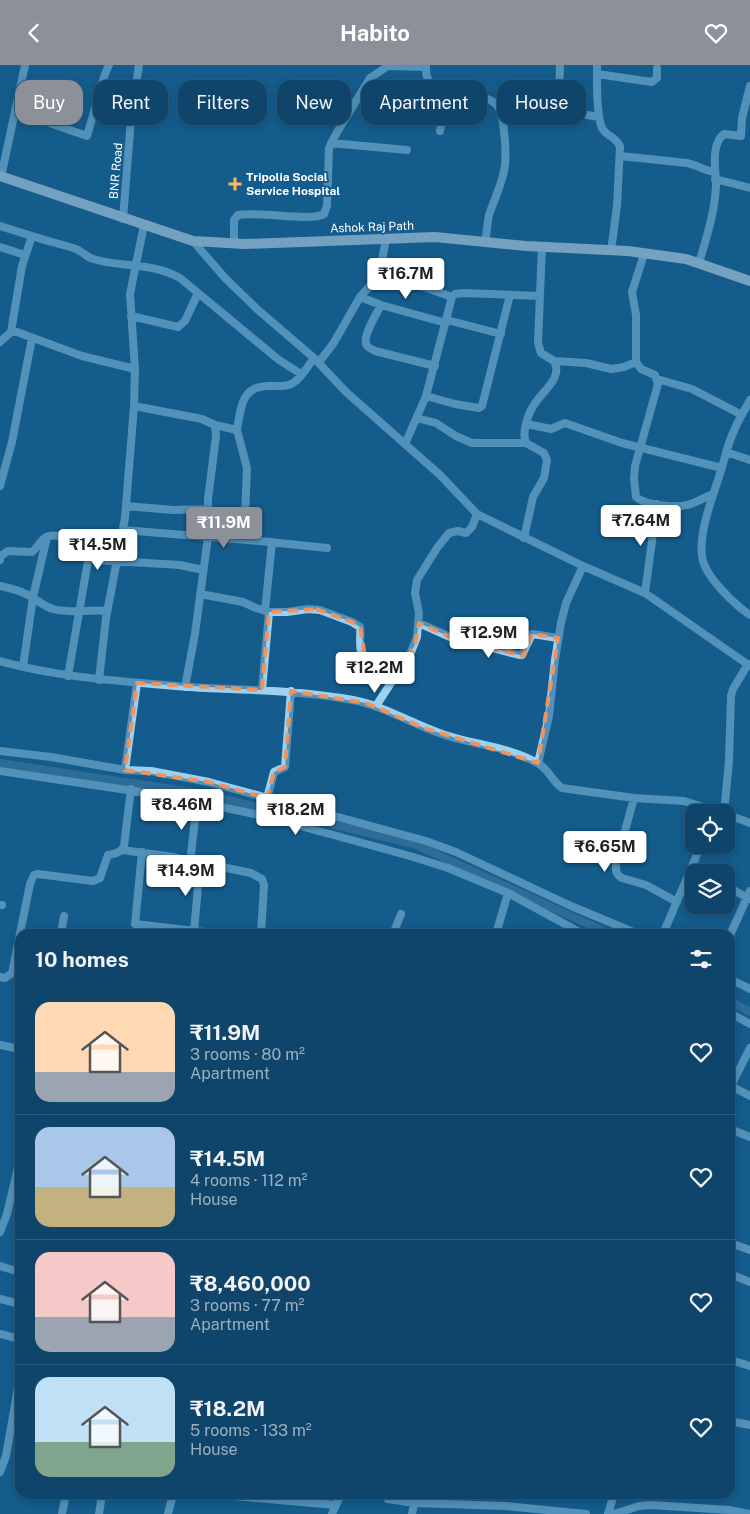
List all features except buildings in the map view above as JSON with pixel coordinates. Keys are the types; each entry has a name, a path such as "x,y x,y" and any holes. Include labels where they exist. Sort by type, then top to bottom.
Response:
{"main road":[{"name":"Ashok Raj Path","path":"1,177 193,241 234,243 435,237 686,259 750,281"}],"street":[{"path":"21,80 24,65"},
{"path":"55,125 87,136 109,65"},
{"name":"BNR Road","path":"123,219 131,119 139,65"},
{"path":"560,65 559,94 560,101 564,107 599,117"},
{"path":"597,65 599,117 606,133 618,141 620,147 617,206 611,251"},
{"path":"234,243 234,221 238,215 312,217 324,214 327,206 328,157 331,143 370,78 388,66 426,66 428,80"},
{"path":"597,74 652,82 656,78 657,68"},
{"path":"741,136 742,118 750,86"},
{"path":"486,242 489,217 502,181 506,163 500,108 494,102 487,99"},
{"path":"1,177 15,111"},
{"path":"440,131 441,125"},
{"path":"699,263 713,207 716,151 719,138 724,134 750,138"},
{"path":"331,143 407,150"},
{"path":"620,156 693,164 715,176 750,188"},
{"path":"99,680 107,611 118,561 126,506 135,369 130,293 144,225"},
{"path":"0,226 78,250 94,259 150,267 169,272 198,293 279,360 301,374"},
{"path":"0,342 11,332 25,255 32,236"},
{"path":"244,539 247,468 236,430 243,400 249,391 258,386 286,386 292,384 333,344 360,297 380,276 386,239"},
{"path":"193,241 225,278 257,309 316,360 346,392 440,475 477,514 583,566 645,593 694,625 749,665 733,689 731,696 729,761 721,804"},
{"path":"542,246 539,349 541,353 554,361 586,363 611,369 624,367 636,362"},
{"path":"0,247 25,255"},
{"path":"644,254 632,292 636,315 636,362 641,369 655,375 657,390 640,446 634,478 636,497 642,501 670,506 687,505 713,494"},
{"path":"380,276 424,287 452,297"},
{"path":"131,316 178,327 185,321 198,293"},
{"path":"405,444 426,396 452,297 455,294 464,293 540,296"},
{"path":"426,396 463,406 479,408 482,406 510,295"},
{"path":"360,297 381,305 501,334"},
{"path":"381,305 368,332 365,342 367,346 375,351 435,366"},
{"path":"11,332 32,337 82,356 135,369"},
{"path":"0,486 12,441 32,337"},
{"path":"526,443 524,433 536,402 546,392 555,375 556,365 554,361"},
{"path":"657,379 692,389 742,415"},
{"path":"750,400 734,429 713,494 704,527 702,559 707,570 720,587 750,615"},
{"path":"134,406 181,414 236,430"},
{"path":"417,418 436,423 456,436 472,443 526,443 544,453 548,460 544,478 533,497 524,538"},
{"path":"527,424 551,429 564,423 622,443 722,468"},
{"path":"185,687 208,537 209,481 216,436 215,425"},
{"path":"726,452 750,460"},
{"path":"645,593 657,504"},
{"path":"126,506 173,510 208,509"},
{"path":"376,706 415,645 419,623 419,608 415,593 417,580 449,533 458,531 466,533 470,531 477,514"},
{"path":"123,530 244,539 327,548"},
{"path":"0,560 1,555 8,551 32,552 46,537 53,535 64,537 82,547 96,560 180,565 203,570"},
{"path":"22,667 33,597 46,537"},
{"path":"262,690 272,542"},
{"path":"68,676 89,555"},
{"path":"538,763 549,716 558,638 566,603 583,566"},
{"path":"0,586 33,597 50,608 80,612 90,609 107,611"},
{"path":"200,594 243,602 267,611 287,612 316,609 352,622 360,627 361,650 365,656 372,661 390,665 400,670"},
{"path":"419,623 450,637 519,655 525,652 532,634 558,638"},
{"path":"0,661 68,676 99,680 185,687 291,691 354,700 376,706 424,728 518,754 538,763 546,769 555,784 562,788 634,798 684,801 694,804"},
{"path":"125,770 137,683"},
{"path":"267,799 274,772 285,767 291,691"},
{"path":"0,751 51,757 125,770 151,771 209,782 436,844 626,929"},
{"path":"0,771 130,789 198,802 264,816 424,860 508,893 574,929"},
{"path":"122,850 125,843 130,789"},
{"path":"634,798 616,863 616,871 622,878 646,885 677,902"},
{"path":"190,863 198,802"},
{"path":"735,818 750,823"},
{"path":"21,929 30,884 34,875 96,880 102,874 108,855 122,850 174,857 190,863 243,871 262,879 264,885 261,929"},
{"path":"142,853 135,924 177,929"},
{"path":"194,929 200,865"},
{"path":"665,929 685,883"},
{"path":"733,929 749,895 735,890"},
{"path":"497,929 508,893"},
{"path":"395,929 401,914"},
{"path":"62,929 64,916"},
{"path":"0,977 5,978 12,973 15,958"},
{"path":"735,982 750,989"},
{"path":"735,1016 750,1024"},
{"path":"0,1045 15,1048"},
{"path":"735,1077 750,1048"},
{"path":"735,1089 750,1096"},
{"path":"735,1131 750,1137"},
{"path":"0,1232 7,1214 15,1180"},
{"path":"735,1245 750,1250"},
{"path":"0,1267 15,1271"},
{"path":"735,1277 750,1282"},
{"path":"0,1299 15,1303"},
{"path":"0,1334 15,1338"},
{"path":"735,1362 750,1366"},
{"path":"0,1472 6,1456 15,1405"},
{"path":"735,1422 750,1425"},
{"path":"62,1514 65,1499"},
{"path":"99,1514 101,1499"},
{"path":"168,1514 171,1499"},
{"path":"282,1499 335,1505"},
{"path":"332,1514 338,1499"},
{"path":"388,1499 415,1503 492,1505 586,1514"},
{"path":"412,1514 415,1499"},
{"path":"608,1514 612,1499"},
{"path":"491,1514 492,1505"},
{"path":"614,1514 639,1506 652,1505 706,1511 750,1513"}],"highlighted area":[{"path":"316,609 352,622 360,627 365,656 400,669 415,645 419,623 450,637 523,656 532,634 558,638 538,763 424,728 366,703 291,691 285,767 274,772 267,798 209,782 125,770 137,683 262,690 269,612"}],"waterway":[{"path":"0,763 198,793 414,844 599,929"},
{"path":"735,1004 750,1012"}],"place":[{"name":"Tripolia Social Service Hospital","path":"235,184"}]}
